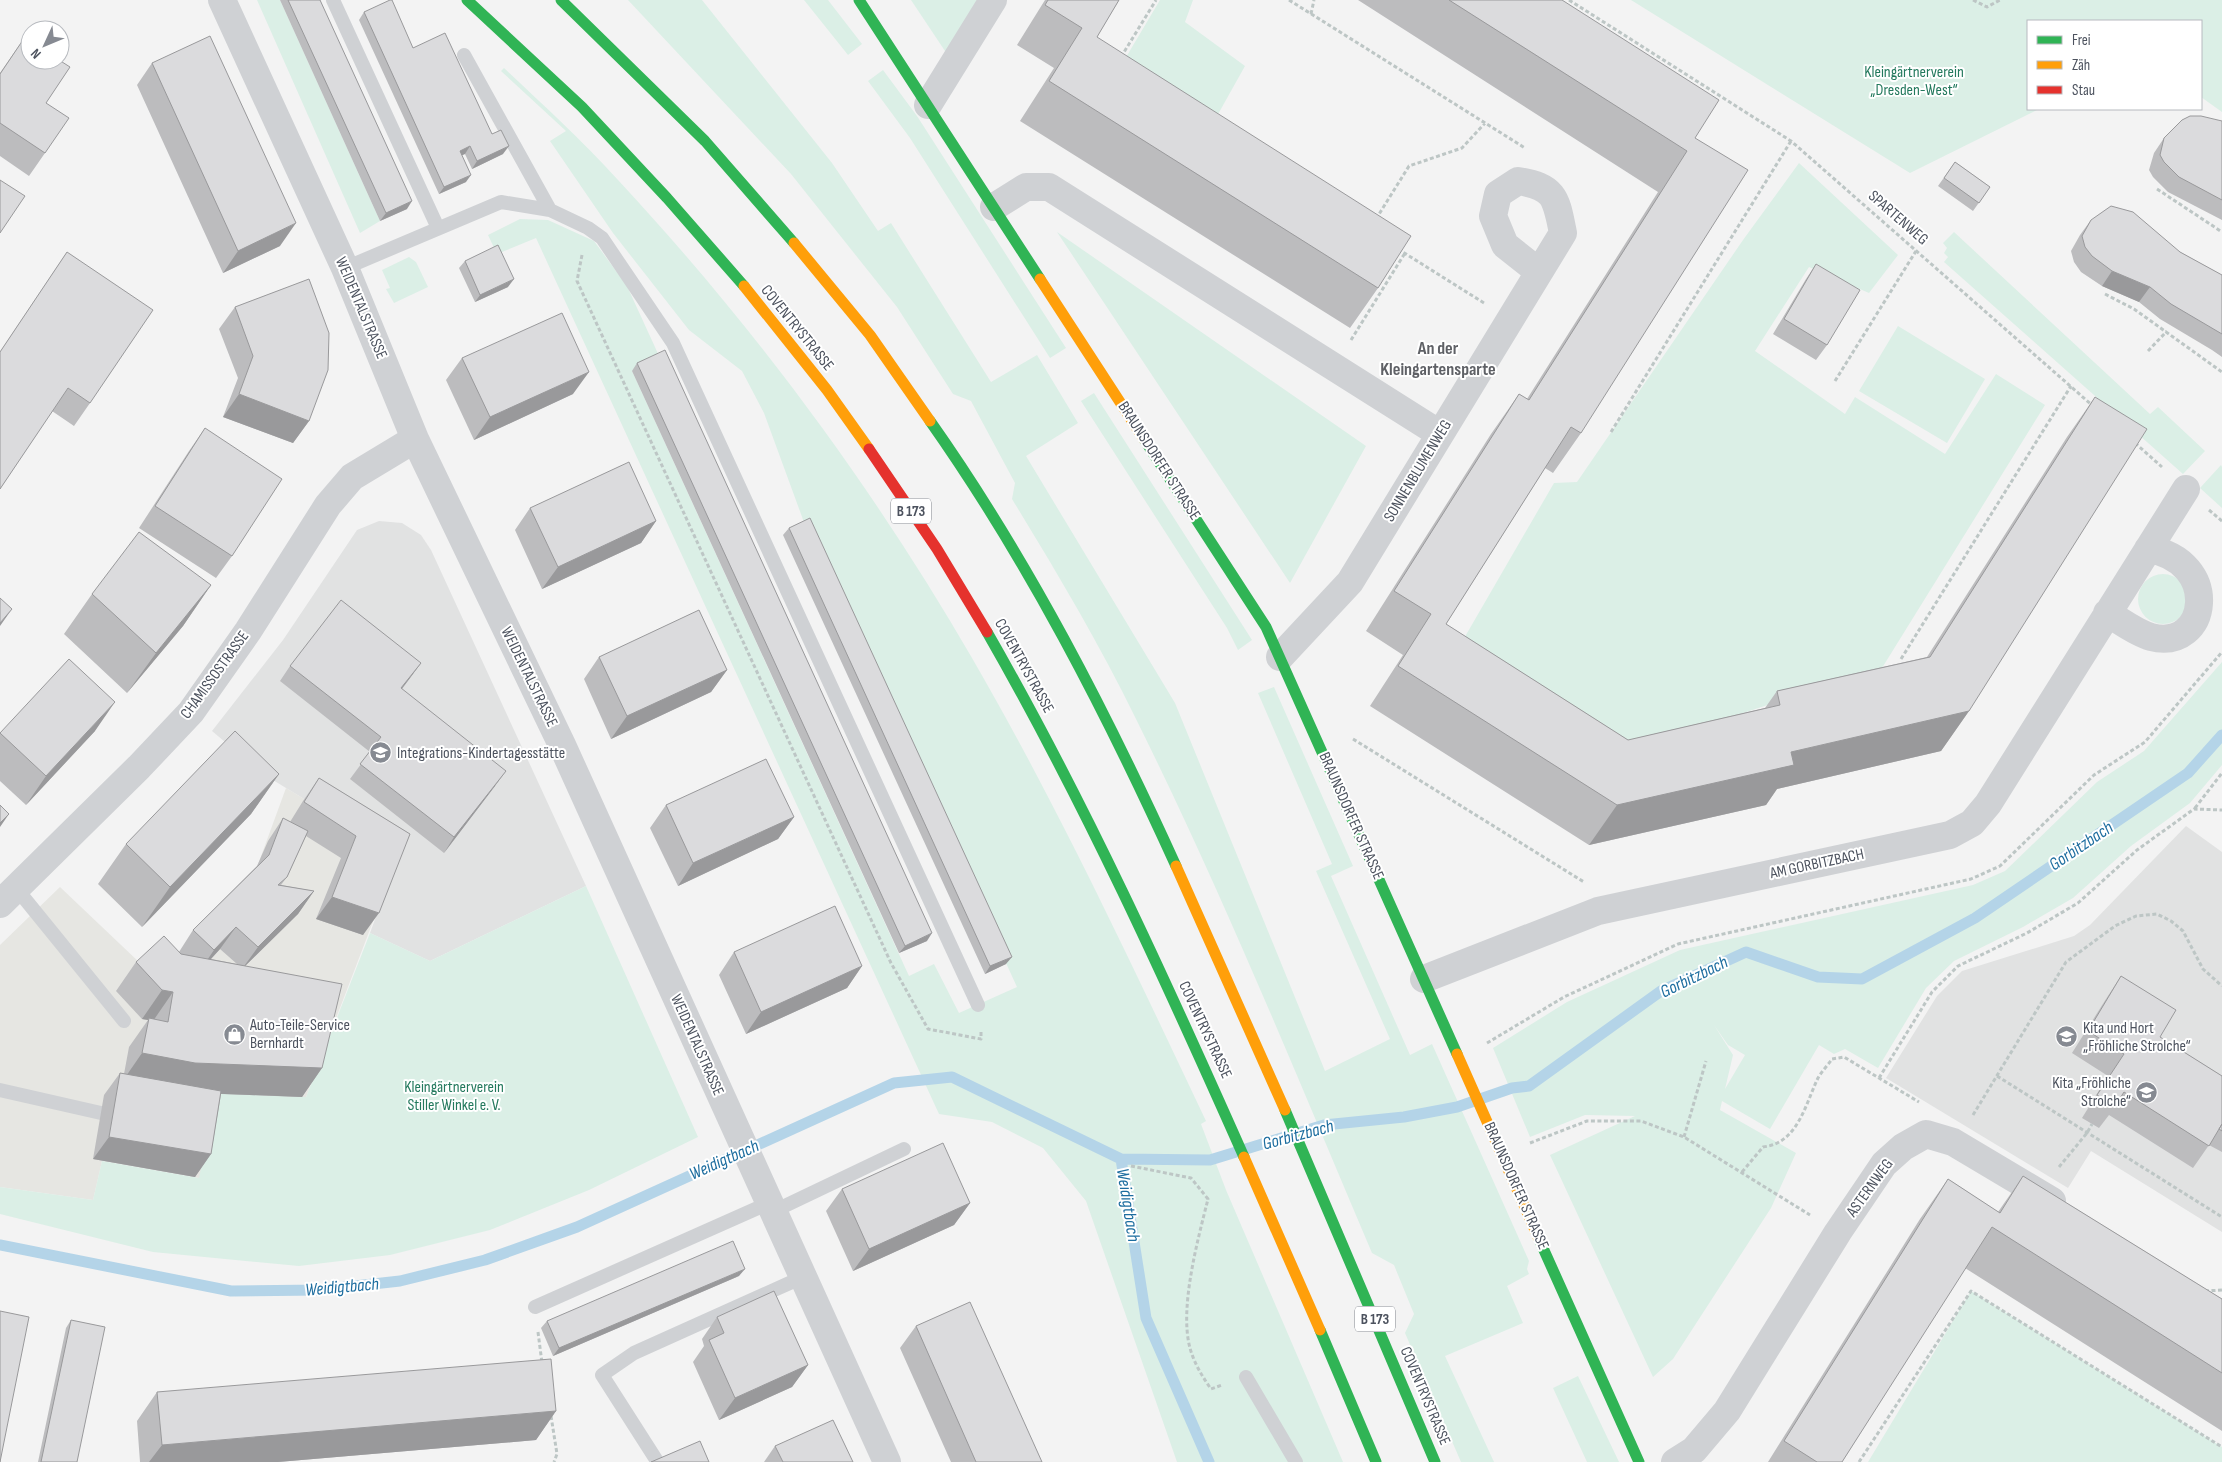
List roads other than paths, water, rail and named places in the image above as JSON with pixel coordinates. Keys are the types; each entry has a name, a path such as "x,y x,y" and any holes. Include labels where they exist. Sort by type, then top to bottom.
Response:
{"main road":[{"name":"COVENTRYSTRASSE","path":"467,0 580,105 659,188 736,277 819,380 900,493 983,625 1051,747 1112,869 1225,1112 1376,1462"},
{"name":"COVENTRYSTRASSE","path":"561,0 705,141 785,232 870,335 950,449 1038,589 1102,712 1164,840 1278,1094 1435,1462"},
{"name":"BRAUNSDORFER STRASSE","path":"859,0 1266,627 1640,1462"}],"street":[{"name":"WEIDENTALSTRASSE","path":"222,0 345,268 416,439 562,746 888,1462"},
{"path":"928,105 992,0"},
{"name":"SONNENBLUMENWEG","path":"1280,657 1350,582 1563,233 1556,202 1540,185 1518,181 1498,194 1493,216 1505,245 1539,272"},
{"path":"994,207 1026,187 1050,187 1440,434"},
{"name":"CHAMISSOSTRASSE","path":"8,896 139,767 190,712 248,631 328,505 352,477 416,439"},
{"name":"AM GORBITZBACH","path":"1424,979 1598,911 1950,835 1972,823 1988,804 2186,489"},
{"path":"2108,613 2152,637 2178,637 2195,623 2204,603 2200,582 2186,564 2166,552 2148,549"},
{"name":"ASTERNWEG","path":"1675,1462 1694,1450 1728,1411 1838,1232 1884,1164 1903,1147 1926,1134 1953,1142 2076,1215"}],"lane":[{"path":"333,0 438,228"},
{"path":"464,54 550,210"},
{"path":"345,268 500,202 550,210 588,228 602,238 673,342 978,1005"},
{"path":"8,896 124,1021"},
{"path":"0,1090 101,1113"},
{"path":"535,1308 767,1199 904,1149"},
{"path":"657,1461 602,1375 634,1353 803,1278"},
{"path":"1246,1377 1296,1462"}],"waterway":[{"name":"Gorbitzbach","path":"1121,1159 1210,1160 1324,1125 1404,1117 1457,1107 1512,1088 1529,1086 1661,991 1746,952 1818,977 1862,979 1975,918 2188,773 2222,735"},
{"name":"Weidigtbach","path":"0,1245 231,1291 319,1290 400,1281 485,1260 577,1227 894,1083 952,1077 1121,1159 1146,1318 1209,1462"}],"place":[{"name":"Integrations-Kindertagesstätte","path":"381,753"},
{"name":"Auto-Teile-Service Bernhardt","path":"234,1034"},
{"name":"Kita und Hort „Fröhliche Strolche“","path":"2067,1037"},
{"name":"Kita „Fröhliche Strolche“","path":"2147,1092"}],"district":[{"name":"An der Kleingartensparte","path":"1438,358"}],"park label":[{"name":"Kleingärtnerverein „Dresden-West“","path":"1914,81"},
{"name":"Kleingärtnerverein Stiller Winkel e. V.","path":"454,1096"}]}
